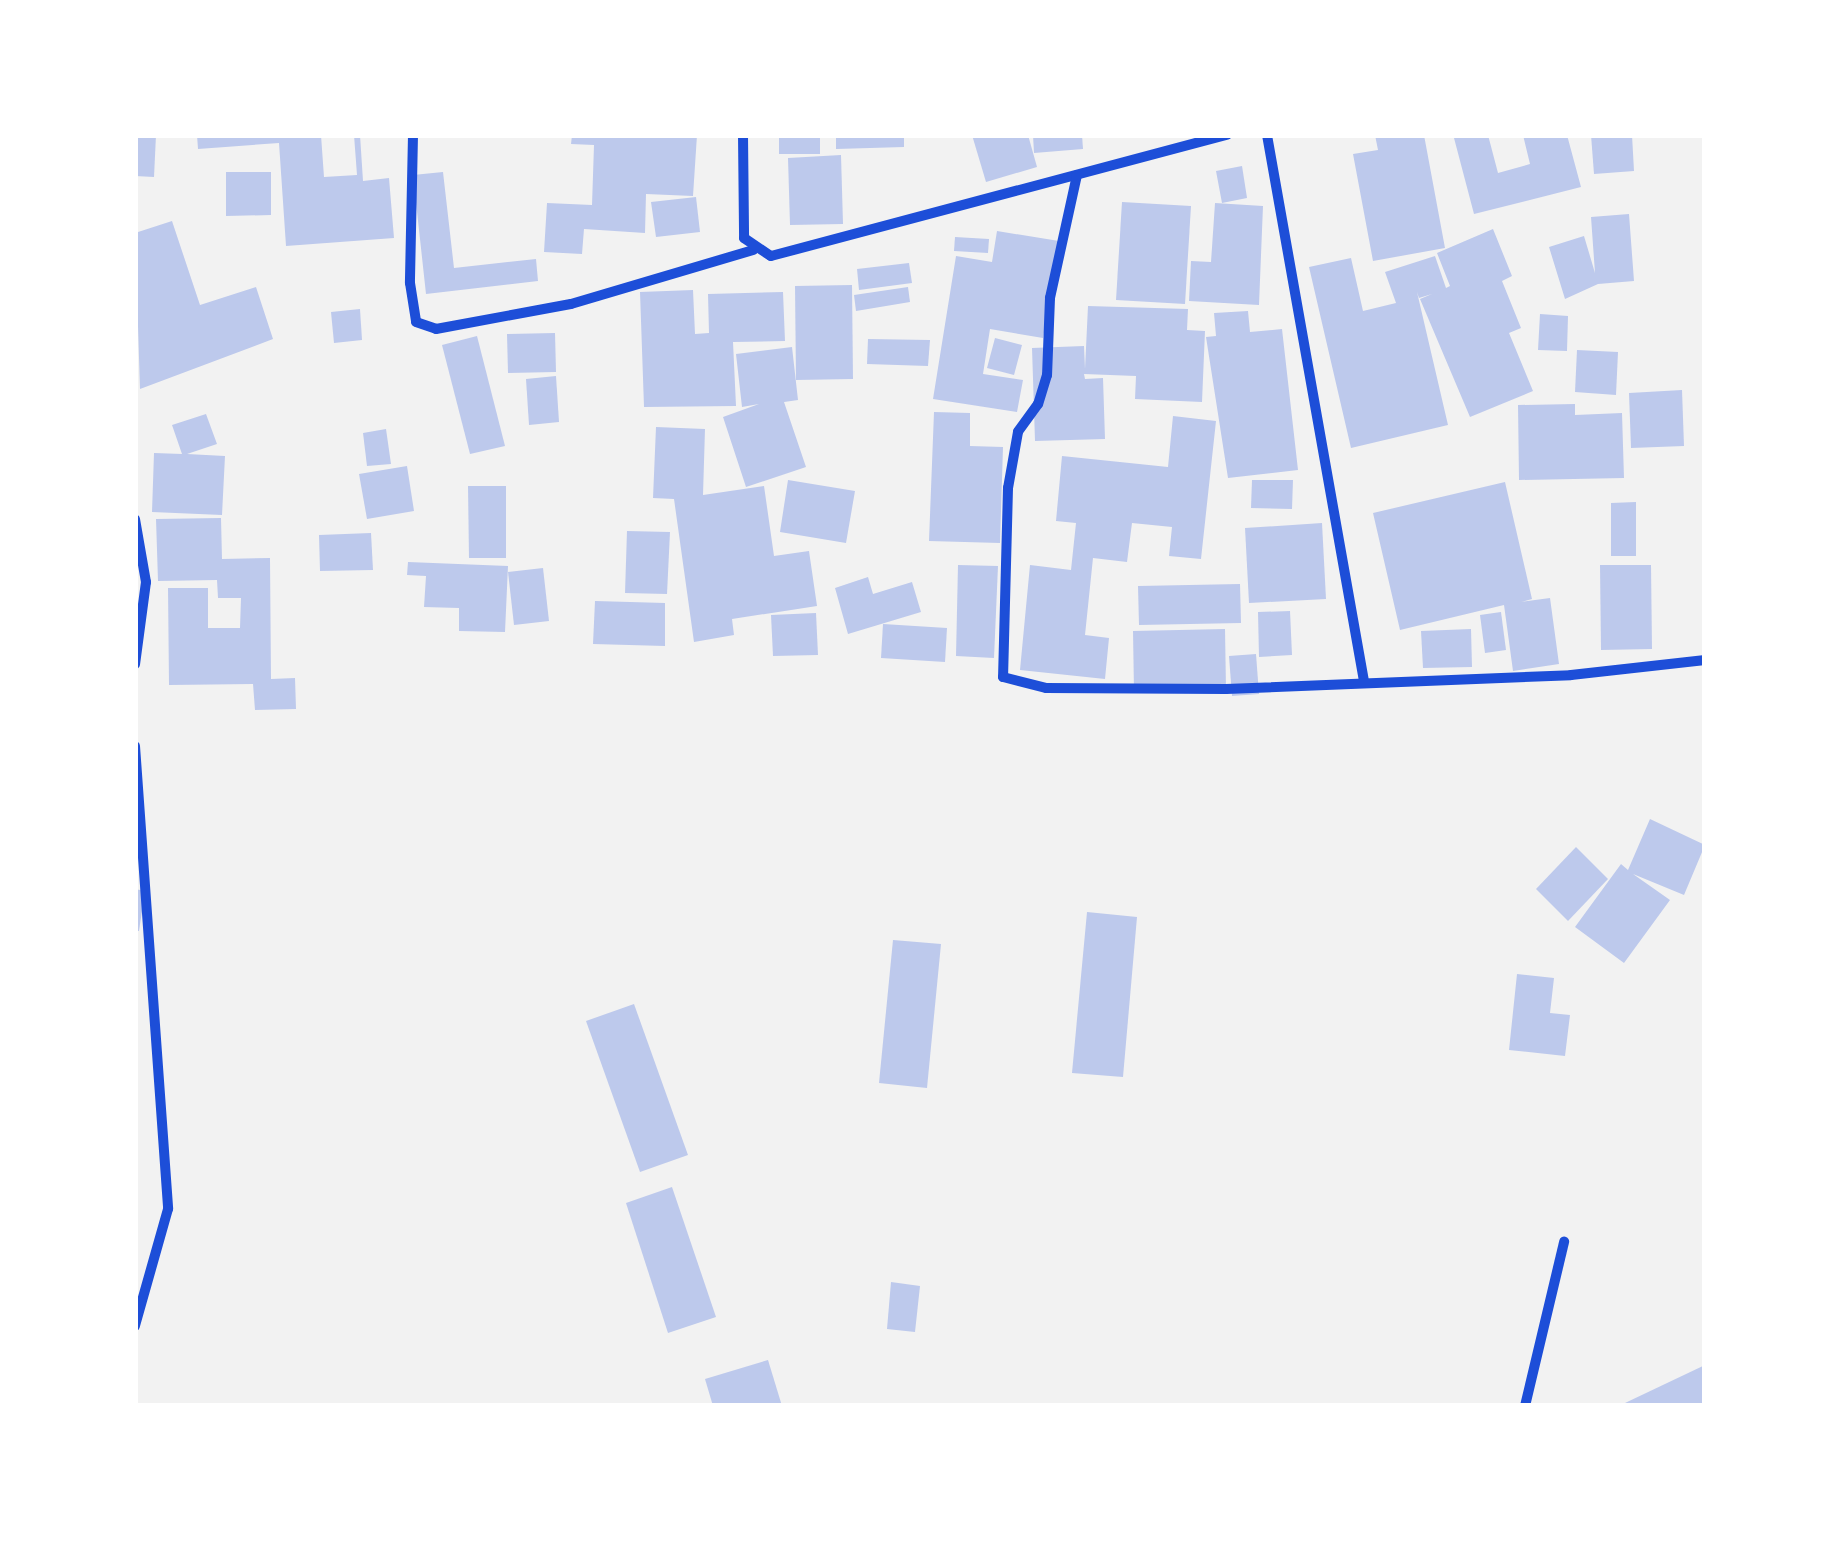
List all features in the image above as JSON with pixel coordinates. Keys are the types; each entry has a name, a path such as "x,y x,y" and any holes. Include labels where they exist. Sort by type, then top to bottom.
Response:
{"street":[{"path":"412,135 410,283 416,322 436,329 571,304 753,250"},
{"path":"743,135 744,238 753,250 771,256 1226,135"},
{"path":"1268,135 1364,681"},
{"path":"1077,175 1050,298 1048,376 1038,404 1018,432 1008,488 1003,677 1046,688 1226,689 1570,674 1705,660"},
{"path":"135,519 146,582 135,664"},
{"path":"135,746 168,1210 135,1326"},
{"path":"1525,1406 1564,1242"}],"building":[{"path":"135,135 156,135 154,177 135,176"},
{"path":"197,135 321,135 324,177 357,175 354,135 360,135 363,181 389,178 394,238 286,246 279,143 198,149"},
{"path":"572,135 697,135 693,196 646,194 645,233 584,229 582,254 544,252 547,203 592,205 594,145 571,144"},
{"path":"779,135 820,135 820,154 779,154"},
{"path":"836,135 904,135 904,147 836,149"},
{"path":"972,135 1028,135 1037,167 986,182"},
{"path":"1033,135 1082,135 1083,149 1034,153"},
{"path":"1375,135 1424,135 1445,248 1373,261 1353,154 1378,150"},
{"path":"1488,135 1498,173 1530,164 1523,135 1567,135 1581,187 1474,214 1454,138"},
{"path":"1591,135 1632,135 1634,171 1594,174"},
{"path":"841,155 843,224 790,225 788,158"},
{"path":"1242,166 1247,198 1222,203 1216,171"},
{"path":"226,172 271,172 271,215 226,216"},
{"path":"443,172 454,268 536,259 538,281 426,294 413,175"},
{"path":"696,197 700,232 656,237 651,202"},
{"path":"1122,202 1191,206 1185,304 1116,300"},
{"path":"1215,203 1263,206 1259,305 1189,301 1191,261 1211,262"},
{"path":"1629,214 1634,281 1598,284 1565,299 1549,247 1584,236 1595,273 1591,217"},
{"path":"172,221 200,305 256,287 273,339 140,389 135,233"},
{"path":"1493,229 1512,276 1502,281 1521,328 1509,333 1533,391 1470,417 1420,299 1432,294 1419,298 1417,292 1448,425 1351,448 1309,267 1351,258 1363,311 1396,303 1385,272 1435,256 1446,288 1450,286 1437,253"},
{"path":"997,231 1059,241 1043,338 990,329 983,374 1023,380 1017,412 933,399 956,256 992,262"},
{"path":"955,237 989,239 988,253 954,251"},
{"path":"909,263 912,283 859,290 857,269"},
{"path":"852,285 853,379 796,380 795,286"},
{"path":"908,287 910,302 856,311 854,295"},
{"path":"693,290 695,334 709,333 708,294 783,292 785,341 733,342 736,406 644,407 640,292"},
{"path":"1088,306 1188,309 1187,330 1205,331 1202,402 1135,399 1136,376 1084,374 1085,379 1103,378 1105,439 1035,441 1032,348 1084,346 1085,369"},
{"path":"360,309 362,340 334,343 331,312"},
{"path":"1248,311 1250,332 1282,329 1298,470 1228,478 1206,337 1216,336 1214,313"},
{"path":"1540,314 1568,316 1567,351 1538,350"},
{"path":"555,333 556,372 508,373 507,334"},
{"path":"477,336 505,446 470,454 442,345"},
{"path":"995,338 1022,345 1014,375 987,368"},
{"path":"868,339 930,340 928,366 867,364"},
{"path":"792,347 798,400 784,402 806,467 746,487 723,417 759,404 742,407 736,354"},
{"path":"1577,350 1618,352 1616,395 1575,392"},
{"path":"556,376 559,422 529,425 526,379"},
{"path":"1682,390 1684,446 1631,448 1629,393"},
{"path":"1575,404 1575,415 1622,413 1624,478 1519,480 1518,405"},
{"path":"934,412 970,413 970,446 1003,447 1000,543 929,541"},
{"path":"206,414 217,444 187,454 225,456 222,515 152,512 154,453 182,454 172,425"},
{"path":"1173,416 1216,421 1201,559 1169,556 1172,527 1132,523 1127,562 1093,558 1085,635 1109,638 1105,679 1020,670 1030,565 1071,570 1076,523 1056,521 1062,456 1168,467"},
{"path":"656,427 705,429 703,495 764,486 774,556 809,551 817,606 732,619 734,635 694,642 674,499 653,498"},
{"path":"386,429 391,464 367,466 363,433"},
{"path":"407,466 414,511 367,519 359,474"},
{"path":"788,480 855,491 846,543 780,532"},
{"path":"1252,480 1293,480 1292,509 1251,508"},
{"path":"1505,482 1532,599 1521,602 1550,598 1559,664 1513,671 1504,605 1400,630 1373,513"},
{"path":"468,486 506,486 506,558 469,558"},
{"path":"1636,502 1636,556 1611,556 1611,503"},
{"path":"221,518 222,559 270,558 271,679 295,678 296,709 255,710 253,684 169,685 168,588 208,588 208,628 240,628 241,598 218,598 217,580 158,581 156,519"},
{"path":"1322,523 1326,599 1249,603 1245,528"},
{"path":"627,531 670,532 667,594 625,593"},
{"path":"371,533 373,570 320,571 319,535"},
{"path":"408,562 508,566 505,632 459,631 459,608 424,607 426,576 407,575"},
{"path":"958,565 998,566 994,658 956,656"},
{"path":"1600,565 1651,565 1652,649 1601,650"},
{"path":"543,568 549,621 514,625 508,572"},
{"path":"868,577 873,594 912,582 921,612 848,634 835,588"},
{"path":"1240,584 1241,623 1139,625 1138,586"},
{"path":"595,601 665,603 665,646 593,644"},
{"path":"1290,611 1292,655 1259,657 1258,612"},
{"path":"1501,612 1506,650 1485,653 1480,615"},
{"path":"816,613 818,655 773,656 771,615"},
{"path":"883,624 947,628 945,662 881,658"},
{"path":"1225,629 1226,690 1134,692 1133,631"},
{"path":"1471,629 1472,667 1423,668 1421,631"},
{"path":"1256,654 1259,694 1232,696 1229,656"},
{"path":"1650,819 1705,845 1684,895 1633,874 1670,900 1624,963 1575,927 1621,864 1628,870"},
{"path":"1576,847 1608,879 1568,921 1536,889"},
{"path":"135,889 145,891 139,931 135,931"},
{"path":"1087,912 1137,917 1123,1077 1072,1073"},
{"path":"893,940 941,944 927,1088 879,1083"},
{"path":"1517,974 1554,978 1550,1013 1570,1015 1565,1056 1509,1050"},
{"path":"634,1004 688,1155 640,1172 586,1021"},
{"path":"672,1187 716,1317 668,1333 626,1203"},
{"path":"891,1282 920,1286 915,1332 887,1329"},
{"path":"768,1360 782,1406 713,1406 705,1379"},
{"path":"1705,1365 1705,1406 1625,1403"}]}
